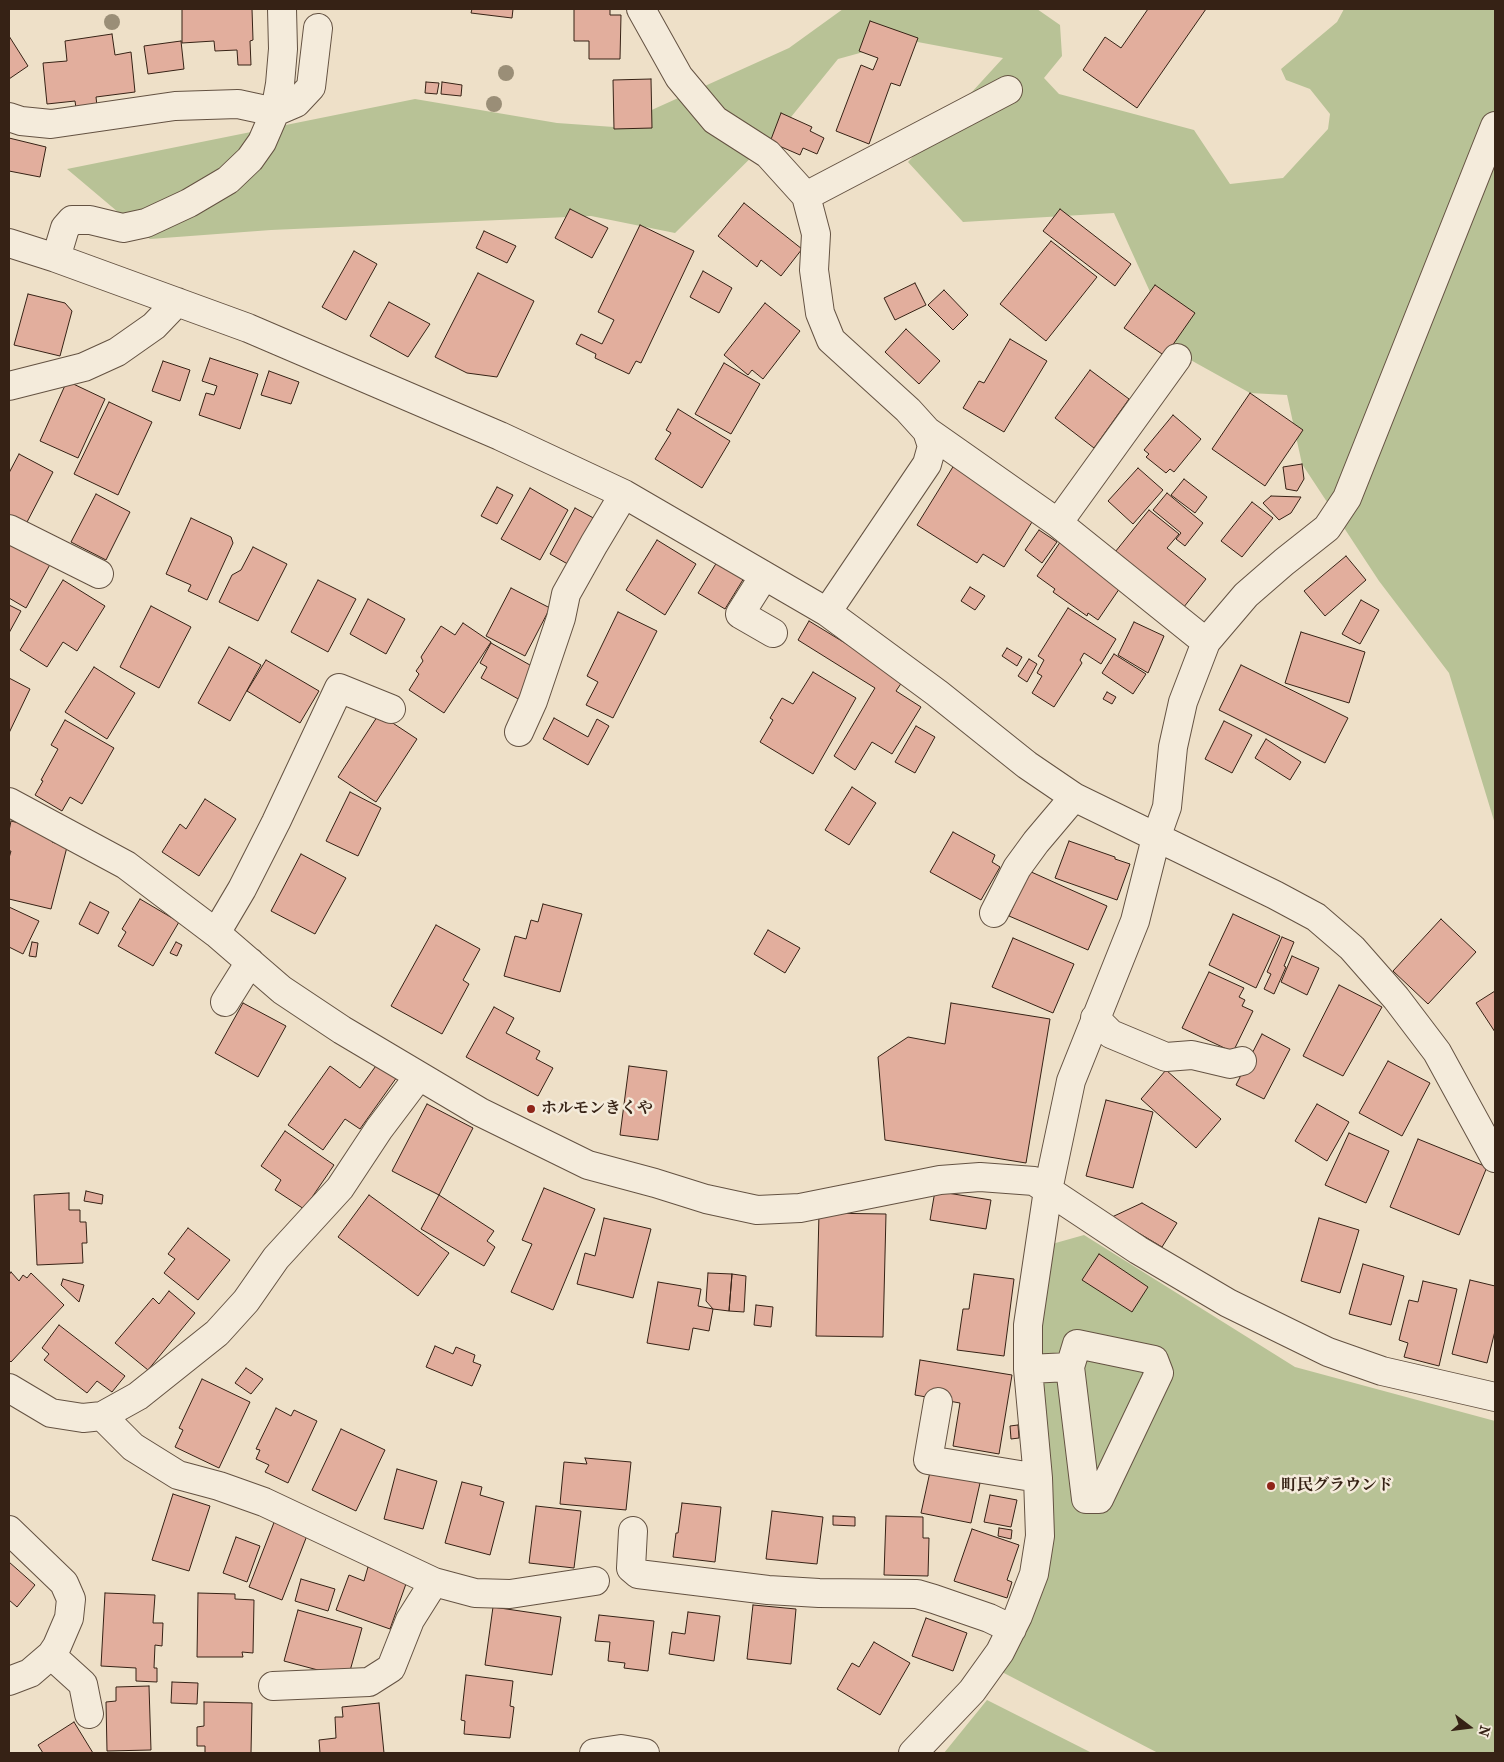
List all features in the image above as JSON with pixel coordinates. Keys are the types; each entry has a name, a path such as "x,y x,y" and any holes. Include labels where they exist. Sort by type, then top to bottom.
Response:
{"street":[{"path":"56,258 65,228 72,220 90,220 123,228 146,222 189,203 228,180 250,159 262,142 275,112 283,49 282,9"},
{"path":"641,9 679,77 715,120 768,154 806,196 816,234 814,270 820,313 831,340 908,410 927,431 1058,523 1206,642"},
{"path":"9,117 21,121 51,124 175,106 238,104 275,112 296,103 311,87 318,28"},
{"path":"806,196 1008,90"},
{"path":"913,1753 972,1691 1000,1652 1012,1629 1034,1574 1040,1536 1038,1478 1028,1369 1028,1325 1048,1190 1071,1081 1134,921 1156,838 1167,807 1173,747 1183,702 1206,642 1246,595 1327,528 1347,498 1495,126"},
{"path":"9,243 56,258 248,328 500,436 624,494 827,612 937,694 1027,765 1074,797 1316,917 1352,948 1396,998 1437,1052 1495,1158"},
{"path":"9,386 84,367 117,352 154,326 177,302"},
{"path":"1058,523 1177,358"},
{"path":"827,612 928,464 932,446 927,431"},
{"path":"519,732 533,701 566,594 624,494"},
{"path":"9,529 99,574"},
{"path":"764,576 740,614 773,633"},
{"path":"216,933 242,889 276,822 338,688 391,709"},
{"path":"994,914 1017,868 1074,797"},
{"path":"9,802 126,865 216,933 282,990 342,1030 480,1112 588,1165 706,1199 756,1210 800,1208 940,1180 980,1177 1034,1181 1138,1250 1228,1303 1328,1352 1382,1371 1495,1397"},
{"path":"225,1002 250,962"},
{"path":"1095,1018 1111,1034 1166,1057 1192,1055 1230,1064 1242,1062"},
{"path":"11,1392 51,1413 83,1418 102,1416 138,1396 217,1333 246,1301 276,1258 340,1188 419,1076"},
{"path":"1077,1344 1154,1360 1160,1373 1099,1499 1086,1499 1070,1367 1077,1344"},
{"path":"1028,1369 1070,1367"},
{"path":"938,1402 928,1460 1038,1478"},
{"path":"102,1416 133,1447 178,1475 219,1486 264,1502 434,1582 475,1593 510,1594 595,1581"},
{"path":"9,1530 64,1584 71,1599 69,1618 51,1655 30,1674 9,1681"},
{"path":"633,1531 631,1568 638,1574 768,1590 819,1593 917,1594 989,1618 1012,1629"},
{"path":"273,1686 369,1682 391,1668 410,1620 434,1582"},
{"path":"51,1655 82,1684 89,1714"},
{"path":"594,1753 621,1749 645,1753"}],"green space":[{"path":"843,9 1037,9 1060,25 1062,56 1044,78 1059,94 1194,130 1230,184 1283,178 1328,129 1330,114 1310,89 1286,80 1281,69 1337,22 1344,9 1495,9 1495,824 1449,673 1379,581 1302,464 1287,395 1250,393 1178,353 1114,213 963,222 908,162 1003,58 907,40 838,59 787,122 675,233 591,216 271,230 150,239 67,169 415,99 557,123 614,127 789,48"},
{"name":"町民グラウンド","path":"1084,1235 1295,1367 1495,1421 1495,1753 1158,1753 1002,1672 1026,1631 1052,1552 1037,1349 1052,1244"},
{"path":"987,1700 1092,1753 944,1753"}],"building":[{"path":"182,9 252,9 253,40 250,41 251,65 238,65 237,50 215,51 214,41 182,43"},
{"path":"472,9 513,9 512,18 471,13"},
{"path":"574,9 610,9 610,15 621,15 620,59 589,59 589,41 574,41"},
{"path":"1148,9 1206,9 1137,108 1083,70 1105,37 1121,48"},
{"path":"870,21 918,38 900,86 891,83 869,144 836,131 861,65 873,70 878,58 859,51"},
{"path":"112,34 115,55 131,52 135,92 96,97 97,106 76,108 75,101 47,104 43,63 67,61 65,41"},
{"path":"9,36 28,66 9,79"},
{"path":"181,41 184,69 148,74 144,46"},
{"path":"651,79 652,128 614,129 613,80"},
{"path":"426,82 439,83 437,94 425,93"},
{"path":"442,82 462,85 461,96 441,94"},
{"path":"781,113 812,127 810,131 824,138 817,154 803,148 800,155 770,142"},
{"path":"9,138 46,147 40,177 9,171"},
{"path":"744,203 802,249 781,276 761,260 757,267 718,236"},
{"path":"570,209 608,228 592,258 555,238"},
{"path":"1060,209 1131,264 1115,286 1043,231"},
{"path":"640,225 694,251 641,363 636,361 629,374 595,358 596,354 576,344 581,334 602,344 614,320 598,312"},
{"path":"484,231 516,246 507,263 476,248"},
{"path":"1051,241 1097,277 1046,341 1000,304"},
{"path":"354,251 377,264 346,320 322,307"},
{"path":"703,271 732,288 719,313 690,297"},
{"path":"478,273 534,301 497,377 467,373 435,357"},
{"path":"915,283 926,305 895,320 884,298"},
{"path":"1155,285 1195,313 1165,356 1124,328"},
{"path":"944,290 968,315 953,330 928,305"},
{"path":"28,294 65,303 72,311 60,356 14,345"},
{"path":"389,302 430,324 408,357 370,336"},
{"path":"765,303 800,331 763,379 752,370 748,375 724,355"},
{"path":"906,329 940,361 919,384 885,352"},
{"path":"1010,339 1047,361 1004,432 963,408 979,381 984,383"},
{"path":"210,358 258,374 240,429 199,415 206,393 214,395 217,386 202,381"},
{"path":"163,361 190,370 180,401 152,391"},
{"path":"724,363 760,384 731,434 695,414"},
{"path":"1090,370 1129,399 1094,448 1055,418"},
{"path":"269,371 299,382 291,404 261,395"},
{"path":"67,381 105,399 78,458 40,441"},
{"path":"1250,393 1303,430 1265,486 1212,449"},
{"path":"109,402 152,422 118,495 74,474"},
{"path":"678,409 730,441 702,488 655,459 671,433 666,430"},
{"path":"1173,415 1201,439 1174,472 1170,469 1166,473 1146,457 1149,454 1144,450"},
{"path":"19,454 53,472 26,524 9,515 9,473"},
{"path":"956,462 1037,514 1004,567 983,554 977,563 917,525"},
{"path":"1302,464 1304,479 1297,491 1286,489 1283,467"},
{"path":"1138,468 1163,490 1133,524 1108,501"},
{"path":"1184,479 1207,497 1195,513 1171,495"},
{"path":"497,487 513,495 497,524 481,516"},
{"path":"530,488 568,510 540,560 501,539"},
{"path":"1167,493 1203,523 1185,546 1176,539 1181,533 1153,510"},
{"path":"96,494 130,512 106,560 71,542"},
{"path":"1271,496 1301,497 1291,513 1279,520 1263,503"},
{"path":"1252,502 1273,518 1242,557 1221,541"},
{"path":"575,508 599,521 573,567 550,554"},
{"path":"1149,510 1179,534 1167,548 1206,579 1176,617 1107,562"},
{"path":"191,518 231,537 233,543 207,600 188,591 191,585 166,574"},
{"path":"1039,530 1057,542 1042,563 1025,550"},
{"path":"9,533 53,559 26,608 9,598"},
{"path":"1063,538 1124,582 1098,620 1088,613 1087,616 1053,592 1055,589 1037,576"},
{"path":"657,540 696,564 665,615 626,590"},
{"path":"253,547 287,564 258,621 219,602 232,575 241,570"},
{"path":"1346,556 1366,580 1325,616 1304,591"},
{"path":"717,562 744,578 725,609 698,593"},
{"path":"63,580 105,606 77,651 63,642 47,667 20,650"},
{"path":"318,580 356,599 328,652 291,632"},
{"path":"970,587 985,596 975,610 961,601"},
{"path":"511,588 550,608 525,656 486,636"},
{"path":"368,599 405,619 386,654 350,634"},
{"path":"1361,600 1379,610 1360,644 1342,634"},
{"path":"9,605 21,611 9,633"},
{"path":"151,606 191,627 159,688 120,667"},
{"path":"1068,608 1116,639 1101,664 1084,653 1080,660 1082,663 1054,707 1032,693 1042,676 1037,673 1044,660 1038,656"},
{"path":"618,612 657,631 613,718 586,705 598,682 587,676"},
{"path":"809,621 904,679 896,691 921,707 892,754 872,742 855,770 834,756 875,688 798,640"},
{"path":"1134,622 1164,636 1148,673 1118,655"},
{"path":"463,623 491,642 444,713 409,690 419,674 416,671 423,661 421,657 441,626 455,635"},
{"path":"1301,632 1365,652 1349,703 1285,683"},
{"path":"491,643 537,669 520,700 481,678 487,667 480,663"},
{"path":"229,647 261,665 230,721 198,703"},
{"path":"1007,648 1022,657 1017,666 1002,656"},
{"path":"1114,654 1146,674 1133,694 1102,673"},
{"path":"1029,659 1037,664 1027,682 1018,676"},
{"path":"266,660 319,691 300,723 247,691"},
{"path":"1241,665 1348,718 1325,763 1219,710"},
{"path":"94,667 135,693 107,739 65,712"},
{"path":"813,672 856,698 813,774 760,742 773,720 770,718 782,698 793,704"},
{"path":"9,678 30,689 9,733"},
{"path":"1107,692 1116,697 1112,704 1103,699"},
{"path":"379,714 417,739 376,802 338,777"},
{"path":"554,718 588,737 597,719 609,726 588,765 543,739"},
{"path":"65,720 114,748 82,804 70,797 62,811 35,795 58,749 51,745"},
{"path":"1224,721 1252,735 1232,773 1205,759"},
{"path":"916,726 935,737 915,773 895,762"},
{"path":"1266,739 1301,762 1290,780 1255,758"},
{"path":"852,787 876,803 849,845 825,830"},
{"path":"350,792 381,808 358,856 326,841"},
{"path":"205,799 236,819 199,876 162,852 180,824 186,829"},
{"path":"11,821 54,832 52,842 67,847 51,909 9,899 9,858 11,851 9,851 9,831"},
{"path":"953,832 995,855 992,862 1000,867 981,900 930,872"},
{"path":"1069,841 1130,864 1117,900 1055,878"},
{"path":"301,854 346,878 315,934 271,911"},
{"path":"1029,871 1107,906 1088,950 1009,916"},
{"path":"140,899 179,922 153,966 118,946 126,932 122,929"},
{"path":"90,902 109,912 98,934 79,924"},
{"path":"543,904 582,914 560,992 504,976 515,936 526,939 531,920 538,922"},
{"path":"9,907 39,921 23,954 9,947"},
{"path":"1233,914 1280,936 1256,988 1209,965"},
{"path":"1441,919 1476,952 1428,1004 1393,971"},
{"path":"436,925 480,949 463,980 469,984 442,1034 391,1006"},
{"path":"768,930 800,948 785,973 754,954"},
{"path":"1282,937 1294,942 1284,966 1286,967 1274,994 1264,989 1271,974 1267,972"},
{"path":"1013,938 1074,964 1053,1013 992,987"},
{"path":"32,942 38,943 36,957 29,956"},
{"path":"176,942 182,945 177,956 170,953"},
{"path":"1292,956 1319,968 1307,995 1281,982"},
{"path":"1209,972 1244,988 1239,997 1245,1000 1242,1006 1253,1011 1233,1052 1182,1028"},
{"path":"1339,985 1382,1007 1343,1076 1303,1056"},
{"path":"1495,991 1495,1032 1476,1003"},
{"path":"243,1003 286,1026 258,1077 215,1053"},
{"path":"951,1003 1050,1019 1026,1163 885,1140 878,1057 908,1037 945,1044"},
{"path":"494,1007 514,1018 506,1033 540,1051 536,1059 553,1068 538,1096 466,1057"},
{"path":"1262,1034 1290,1049 1264,1099 1236,1085"},
{"path":"1388,1061 1430,1083 1402,1136 1359,1113"},
{"path":"378,1063 397,1077 360,1129 345,1119 323,1150 288,1125 330,1066 360,1088"},
{"path":"629,1066 667,1071 658,1140 620,1135"},
{"path":"1166,1070 1221,1119 1196,1148 1141,1099"},
{"path":"1106,1100 1153,1112 1133,1188 1086,1176"},
{"path":"427,1104 473,1128 439,1195 392,1171"},
{"path":"1317,1104 1349,1122 1327,1161 1295,1141"},
{"path":"285,1131 334,1165 304,1209 275,1190 281,1180 261,1166"},
{"path":"1349,1133 1389,1151 1366,1203 1325,1185"},
{"path":"1418,1139 1487,1167 1459,1235 1390,1207"},
{"path":"544,1188 595,1209 553,1310 511,1292 532,1244 522,1240"},
{"path":"86,1191 103,1195 102,1204 84,1201"},
{"path":"935,1191 991,1200 986,1229 930,1220"},
{"path":"69,1193 69,1210 80,1210 80,1222 86,1222 87,1243 82,1243 83,1263 37,1265 34,1195"},
{"path":"369,1195 449,1253 418,1296 338,1237"},
{"path":"439,1195 494,1231 487,1241 495,1247 484,1266 421,1229"},
{"path":"1142,1203 1177,1223 1162,1247 1112,1217"},
{"path":"819,1213 886,1214 883,1337 816,1336"},
{"path":"604,1218 651,1229 633,1298 577,1284 585,1253 595,1256"},
{"path":"1319,1218 1359,1230 1340,1293 1301,1281"},
{"path":"188,1228 230,1260 198,1300 164,1273 175,1259 168,1254"},
{"path":"1099,1254 1148,1287 1132,1312 1082,1280"},
{"path":"1363,1264 1404,1276 1391,1325 1349,1314"},
{"path":"11,1272 19,1281 23,1275 27,1278 31,1273 64,1305 11,1362 9,1360 9,1275"},
{"path":"708,1273 732,1274 729,1311 713,1309 706,1301"},
{"path":"732,1274 746,1276 744,1312 729,1311"},
{"path":"974,1274 1014,1279 1004,1356 957,1350 963,1309 969,1309"},
{"path":"63,1279 84,1285 79,1302 61,1285"},
{"path":"1470,1280 1495,1286 1495,1331 1487,1363 1452,1354"},
{"path":"1423,1281 1457,1289 1439,1366 1404,1357 1408,1343 1399,1340 1409,1300 1418,1302"},
{"path":"658,1282 701,1289 698,1306 713,1309 709,1331 693,1328 689,1350 647,1343"},
{"path":"169,1291 195,1313 148,1370 115,1343 153,1298 159,1304"},
{"path":"756,1305 773,1307 771,1327 754,1325"},
{"path":"59,1325 125,1376 112,1392 97,1381 87,1393 44,1360 49,1354 42,1348"},
{"path":"435,1346 453,1354 456,1347 475,1355 473,1362 481,1365 472,1386 426,1367"},
{"path":"920,1360 1012,1375 999,1454 953,1446 960,1403 915,1395"},
{"path":"246,1368 263,1379 251,1394 235,1383"},
{"path":"202,1379 250,1402 219,1468 175,1447 183,1430 179,1428"},
{"path":"276,1408 291,1416 294,1410 317,1421 288,1483 265,1472 269,1465 256,1459 260,1450 256,1449"},
{"path":"1018,1425 1019,1438 1011,1439 1010,1426"},
{"path":"341,1429 385,1450 356,1511 312,1490"},
{"path":"585,1458 631,1462 626,1510 560,1504 564,1462 587,1464"},
{"path":"397,1469 437,1481 423,1529 384,1519"},
{"path":"930,1472 980,1483 971,1523 921,1513"},
{"path":"462,1482 482,1487 480,1495 504,1502 490,1555 445,1543"},
{"path":"173,1494 210,1506 189,1571 152,1560"},
{"path":"990,1495 1017,1500 1011,1527 984,1522"},
{"path":"682,1503 721,1507 715,1562 673,1557"},
{"path":"536,1506 581,1511 574,1568 529,1563"},
{"path":"772,1511 823,1517 817,1564 766,1559"},
{"path":"833,1516 855,1517 855,1526 833,1525"},
{"path":"886,1516 923,1517 923,1538 929,1538 928,1576 884,1575"},
{"path":"275,1520 308,1533 282,1600 249,1587"},
{"path":"999,1528 1012,1530 1011,1539 998,1536"},
{"path":"972,1529 1019,1545 1007,1580 1012,1582 1007,1598 954,1581"},
{"path":"236,1537 260,1546 247,1582 223,1573"},
{"path":"9,1562 35,1585 17,1607 9,1600"},
{"path":"368,1567 407,1581 390,1629 336,1610 349,1575 364,1581"},
{"path":"301,1579 335,1589 328,1611 295,1601"},
{"path":"105,1593 155,1595 153,1623 163,1623 162,1646 155,1645 154,1668 157,1668 157,1682 136,1681 136,1668 101,1666"},
{"path":"198,1593 235,1594 235,1599 254,1600 253,1653 242,1652 243,1657 197,1657"},
{"path":"753,1605 796,1609 791,1664 747,1659"},
{"path":"493,1607 561,1617 552,1675 485,1665"},
{"path":"298,1610 362,1628 348,1678 284,1661"},
{"path":"688,1612 720,1616 714,1661 669,1654 672,1632 685,1634"},
{"path":"599,1615 654,1621 648,1671 624,1668 625,1663 608,1661 610,1642 595,1641"},
{"path":"926,1618 967,1633 953,1671 912,1656"},
{"path":"874,1642 910,1663 880,1715 837,1689 852,1663 859,1667"},
{"path":"466,1675 513,1681 510,1706 514,1707 510,1738 464,1734 465,1721 461,1720"},
{"path":"172,1682 198,1683 197,1704 171,1703"},
{"path":"149,1686 151,1750 107,1751 106,1702 116,1701 116,1687"},
{"path":"204,1702 252,1703 251,1753 205,1753 205,1746 197,1746 197,1727 204,1726"},
{"path":"379,1703 384,1753 320,1753 319,1740 336,1738 335,1717 343,1717 342,1707"},
{"path":"74,1722 93,1753 43,1753 38,1745"}],"place":[{"name":"ホルモンきくや","path":"531,1109"},
{"name":"町民グラウンド","path":"1271,1486"}]}
